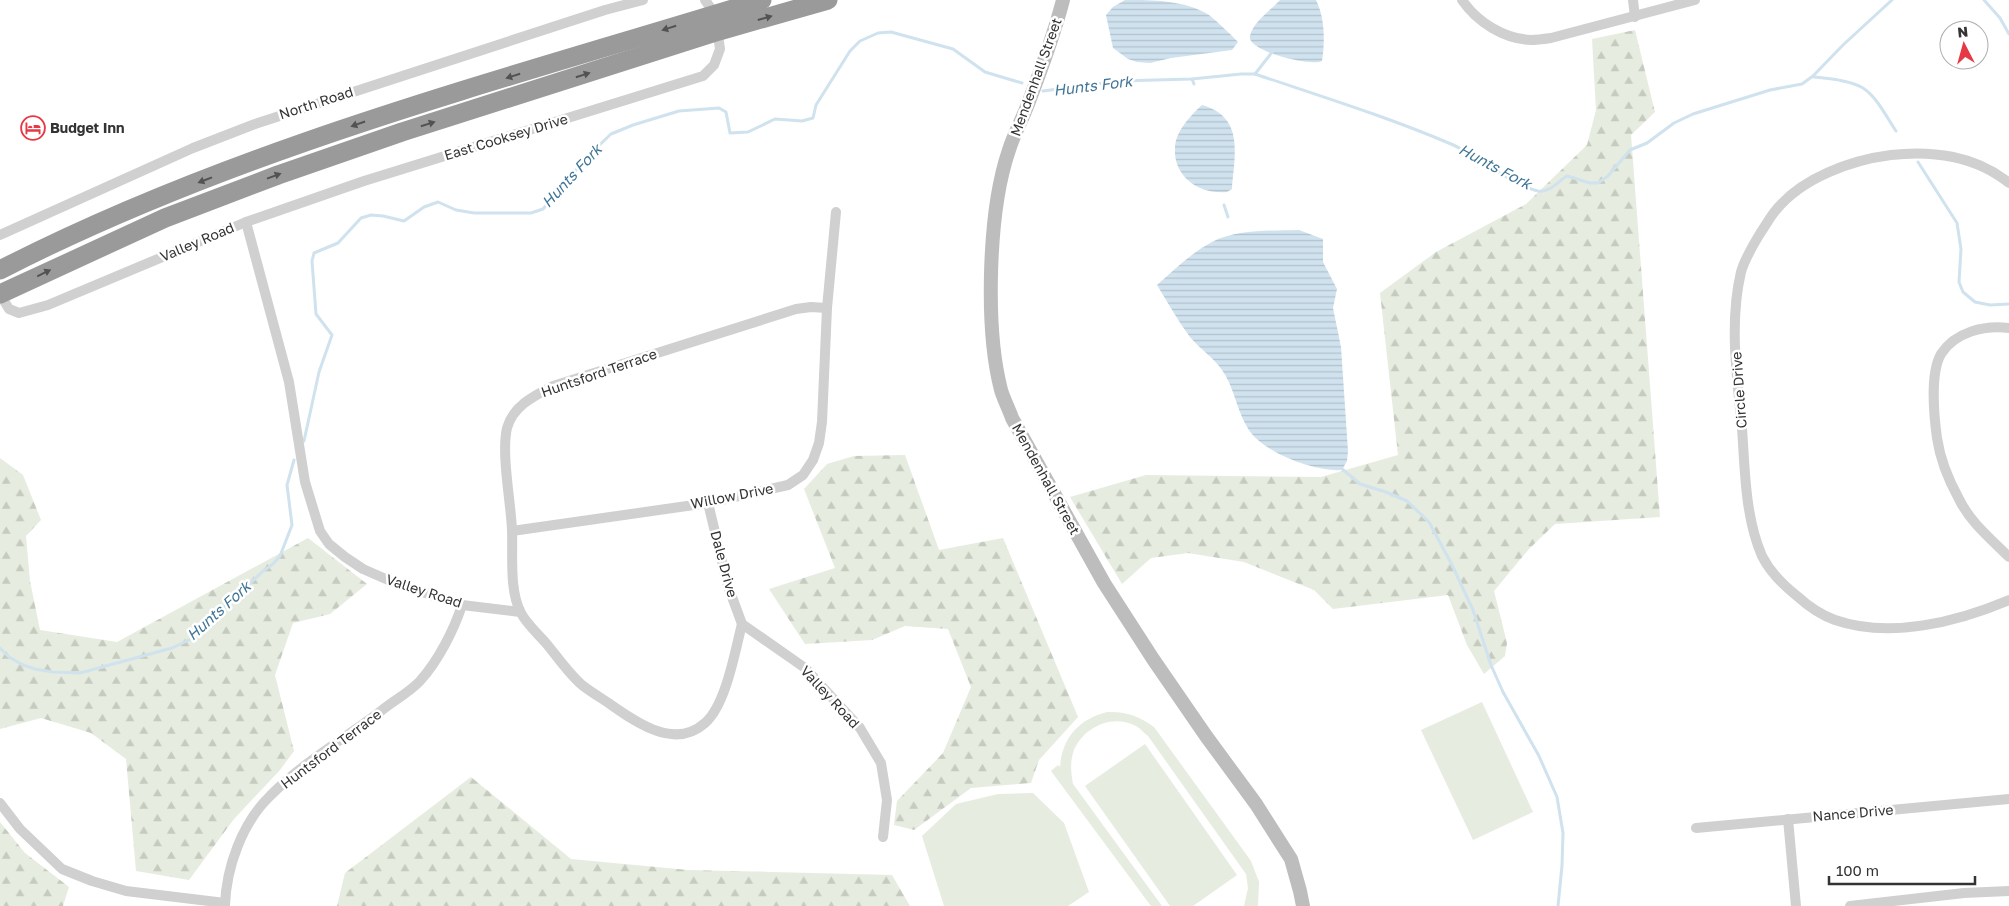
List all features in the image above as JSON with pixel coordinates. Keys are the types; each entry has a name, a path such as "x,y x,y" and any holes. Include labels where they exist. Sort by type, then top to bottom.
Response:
{"highway":[{"path":"0,270 55,241 269,155 397,111 762,0"},
{"path":"0,294 165,218 278,174 402,132 713,15 828,0"}],"street":[{"name":"North Road","path":"0,235 193,148 255,124 605,10 643,0"},
{"name":"Mendenhall Street","path":"1063,0 1055,31 1009,151 998,196 993,238 991,306 996,368 1002,392 1012,418 1104,583 1206,736 1256,804 1291,859 1303,906"},
{"path":"1462,0 1468,8 1492,28 1531,40 1551,38 1695,0"},
{"path":"1633,0 1634,17"},
{"name":"East Cooksey Drive","path":"246,222 364,181 703,76 714,65 720,48 713,15"},
{"name":"Circle Drive","path":"2009,183 1971,161 1930,153 1885,156 1847,165 1807,184 1776,210 1746,257 1741,271 1736,306 1735,333 1738,386 1751,518 1763,558 1782,583 1815,610 1832,619 1864,628 1931,624 1982,612 2009,600"},
{"name":"Willow Drive","path":"512,531 708,503 755,494 788,485 803,475 813,460 819,443 822,422 827,308 836,212"},
{"name":"Valley Road","path":"0,294 9,309 19,313 48,305 246,222 289,382 305,482 320,531 329,544 344,558 394,583 462,605 520,612"},
{"name":"Huntsford Terrace","path":"520,612 514,590 506,447 507,428 516,411 529,398 553,386 796,309 811,307 827,308"},
{"path":"2009,328 1986,328 1956,338 1940,356 1935,378 1934,401 1937,439 1948,474 1960,501 1978,526 2009,557"},
{"name":"Dale Drive","path":"708,503 728,586 742,624"},
{"name":"Huntsford Terrace","path":"225,905 229,873 244,833 269,796 420,681 444,646 455,626 462,605"},
{"path":"520,612 581,684 641,724 660,732 678,735 694,731 706,722 715,710 726,686 742,624"},
{"name":"Valley Road","path":"742,624 805,668 860,728 881,763 887,800 883,837"},
{"name":"Nance Drive","path":"1696,828 2009,799"},
{"path":"0,803 20,829 62,869 92,881 126,891 225,905"},
{"path":"1788,819 1796,906"},
{"path":"1850,906 1964,893 2009,891"}],"green space":[{"path":"1635,30 1655,112 1631,135 1660,517 1555,524 1529,549 1494,591 1507,643 1505,656 1484,674 1467,645 1448,595 1333,609 1314,590 1244,562 1188,553 1151,558 1122,584 1070,497 1146,475 1321,477 1398,455 1380,293 1436,252 1526,204 1587,145 1596,110 1592,39"},
{"path":"905,455 939,550 1003,538 1078,717 1039,760 1031,783 971,788 914,830 894,825 897,801 943,753 971,687 948,629 905,626 872,640 805,644 769,589 835,568 804,489 827,464 854,456"},
{"path":"0,458 23,475 41,520 26,536 30,581 40,630 117,642 308,538 367,584 330,614 293,623 275,675 294,751 280,770 234,819 189,880 136,871 126,759 91,733 41,718 0,729"},
{"path":"1482,702 1533,812 1473,840 1421,730"},
{"path":"1107,712 1120,712 1132,715 1154,727 1251,861 1259,882 1258,906 1244,906 1248,888 1246,874 1148,736 1138,727 1127,722 1108,722 1090,730 1077,744 1071,761 1073,784 1162,906 1151,906 1051,771 1058,765 1060,767 1064,747 1074,731 1088,719"},
{"path":"1145,744 1237,875 1193,906 1170,906 1085,786"},
{"path":"471,777 571,859 688,870 892,875 910,906 337,906 345,873"},
{"path":"1033,793 1064,823 1089,892 1068,906 944,906 922,836 956,804 998,794"},
{"path":"0,822 25,853 69,887 63,906 0,906"}],"water":[{"path":"1125,0 1158,1 1189,6 1209,15 1238,42 1232,50 1171,58 1150,63 1128,59 1113,48 1106,15 1113,7"},
{"path":"1280,0 1316,0 1324,30 1322,61 1306,62 1293,60 1268,52 1251,42 1250,36 1255,26"},
{"path":"1202,105 1225,118 1231,127 1235,150 1232,189 1227,192 1217,192 1198,187 1190,182 1178,168 1175,148 1178,136 1189,119"},
{"path":"1299,230 1323,239 1323,262 1337,289 1333,308 1341,347 1348,451 1347,461 1342,470 1317,468 1303,464 1275,452 1253,435 1246,425 1222,370 1190,337 1157,285 1197,251 1222,238 1243,233"}],"waterway":[{"name":"Hunts Fork","path":"1043,91 1119,81 1192,79 1255,74 1427,134 1461,149 1506,177 1528,188 1542,191 1550,188 1567,176 1590,183 1598,183 1608,176 1630,150 1647,143 1674,123 1693,114 1770,90 1802,84 1813,76 1843,45 1892,0"},
{"name":"Hunts Fork","path":"1984,0 2000,18 2009,34"},
{"name":"Hunts Fork","path":"304,441 319,372 332,335 316,314 312,261 314,253 338,243 361,218 371,215 404,221 424,207 438,202 456,210 474,213 531,213 543,209 589,155 611,134 679,111 719,108 726,112 730,133 748,132 775,119 802,121 813,118 816,105 850,51 860,41 878,33 891,32 953,49 985,72 1022,83"},
{"path":"1255,74 1273,51"},
{"path":"1814,77 1833,79 1863,88 1877,102 1896,131"},
{"name":"Hunts Fork","path":"1192,79 1194,84"},
{"path":"1918,162 1957,223 1961,249 1959,282 1963,292 1975,302 1990,305 2009,304"},
{"path":"1224,205 1228,217"},
{"name":"Hunts Fork","path":"0,648 9,657 35,669 80,673 172,648 193,638 280,556 292,525 287,485 294,460"},
{"path":"1341,468 1360,484 1407,501 1429,522 1452,565 1473,610 1491,665 1503,692 1539,756 1557,797 1563,833 1558,906"}],"place":[{"name":"Budget Inn","path":"33,128"}]}
